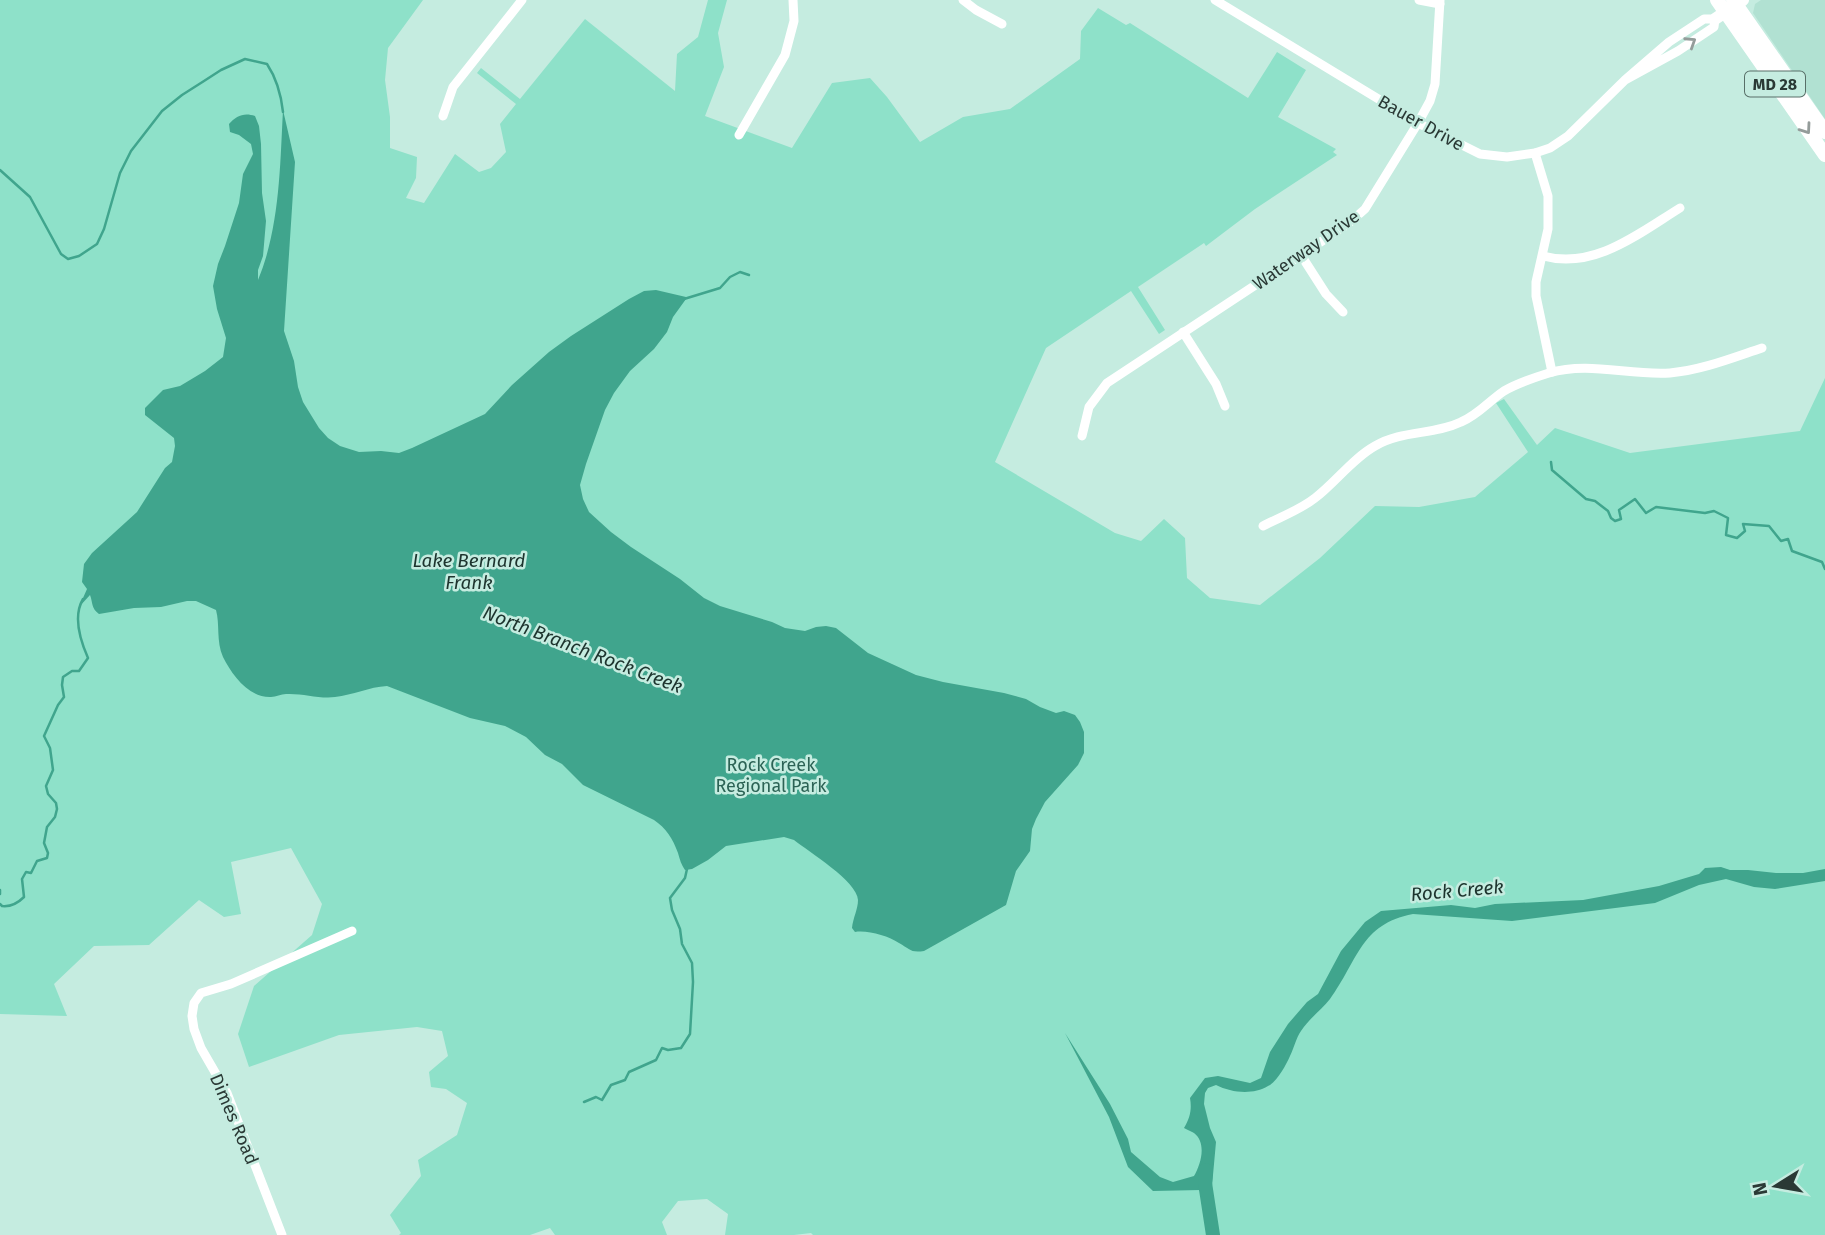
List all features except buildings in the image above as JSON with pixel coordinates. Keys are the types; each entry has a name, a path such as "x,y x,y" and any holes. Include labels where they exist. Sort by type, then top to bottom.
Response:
{"main road":[{"name":"MD 28","path":"1726,9 1825,132"},
{"name":"MD 28","path":"1726,9 1825,156"}],"street":[{"path":"443,116 453,87 520,3 509,0"},
{"path":"739,135 785,55 794,21 793,0"},
{"path":"963,0 1002,24"},
{"name":"Bauer Drive","path":"1215,0 1418,123 1480,154 1507,158 1550,148 1569,136 1625,80 1669,42 1701,17 1704,19 1726,9"},
{"path":"1419,0 1440,2"},
{"name":"Waterway Drive","path":"1082,436 1090,407 1107,383 1348,224 1365,209 1430,101 1435,84 1440,2"},
{"name":"Bauer Drive","path":"1625,80 1678,51 1726,9"},
{"path":"1535,153 1548,196 1548,229 1536,282 1536,296 1552,372"},
{"path":"1543,256 1556,260 1573,260 1600,254 1626,242 1679,208"},
{"path":"1301,255 1326,294 1343,312"},
{"path":"1183,332 1216,384 1225,406"},
{"path":"1263,526 1312,500 1363,453 1376,445 1408,433 1460,423 1517,384 1552,372 1594,368 1669,373 1691,370 1762,348"},
{"name":"Dimes Road","path":"282,1235 227,1093 201,1048 194,1029 194,1003 201,993 231,984 352,931"}],"shaded area":[{"path":"1761,0 1825,0 1825,119 1753,13 1755,4"}],"green space":[{"name":"Rock Creek Regional Park","path":"0,0 423,0 388,48 385,80 390,117 390,148 417,157 416,178 406,198 424,203 455,154 479,172 491,168 506,152 500,124 516,104 477,73 481,68 520,99 585,19 675,91 677,54 698,37 708,0 727,0 718,33 724,67 705,116 792,148 832,83 870,78 920,142 963,117 1010,109 1080,59 1081,31 1098,8 1126,25 1130,23 1248,98 1277,52 1306,70 1278,117 1336,149 1333,152 1337,155 1255,209 1206,246 1204,243 1138,287 1165,330 1159,334 1131,291 1046,348 995,462 1115,533 1141,541 1164,519 1185,538 1187,578 1210,598 1260,605 1320,558 1375,506 1419,507 1475,497 1528,452 1496,403 1504,399 1537,445 1555,428 1630,453 1800,431 1825,378 1825,1235 725,1235 728,1214 707,1199 678,1201 662,1222 667,1235 555,1235 550,1228 530,1235 399,1235 401,1233 390,1215 421,1176 418,1160 457,1135 467,1103 446,1089 431,1087 429,1072 448,1056 442,1031 417,1027 339,1035 249,1067 238,1034 254,986 312,935 322,904 291,848 231,862 241,914 224,917 199,900 149,945 94,946 54,984 67,1016 0,1014"}],"water":[{"name":"Lake Bernard Frank","path":"283,110 295,162 284,331 303,402 328,438 340,446 359,452 399,453 412,448 485,414 549,352 629,299 644,291 656,290 686,297 667,332 654,349 630,371 605,410 580,485 589,512 631,547 704,598 720,606 785,628 805,631 826,626 836,628 868,653 916,675 1004,693 1026,699 1056,713 1064,711 1075,715 1084,732 1084,753 1078,765 1045,802 1036,819 1030,851 1016,871 1006,905 924,951 913,951 884,936 855,932 852,928 858,903 856,892 821,859 794,840 784,837 726,846 708,860 685,870 666,830 658,823 583,785 562,764 545,755 526,737 505,726 470,718 387,686 329,697 284,694 271,697 255,694 236,678 223,657 216,610 196,601 99,614 93,607 90,595 79,607 87,589 82,582 84,564 92,553 137,512 165,468 172,462 174,438 145,415 145,408 163,390 180,386 223,357 226,338 213,286 239,203 243,174 253,154 251,144 230,132 229,124 237,117 247,114 255,116 259,126 266,221 258,280 275,218"},
{"path":"1721,867 1776,873 1803,873 1825,869 1825,881 1775,889 1754,887 1726,879 1699,885 1655,903 1512,921 1413,914 1382,926 1362,946 1330,999 1301,1031 1275,1081 1262,1089 1249,1092 1229,1090 1216,1085 1208,1088 1204,1104 1216,1142 1212,1186 1201,1190 1153,1191 1128,1167 1109,1117 1065,1033 1110,1104 1128,1139 1131,1152 1160,1177 1173,1182 1194,1176 1199,1166 1202,1154 1200,1142 1194,1133 1184,1128 1190,1114 1190,1098 1205,1078 1218,1076 1250,1083 1261,1078 1270,1052 1288,1024 1307,1002 1318,994 1341,951 1365,922 1381,911 1451,905 1475,908 1495,904 1583,900 1659,886 1699,874 1705,868"}],"waterway":[{"name":"North Branch Rock Creek","path":"0,170 30,197 61,254 68,259 79,256 97,244 120,173 131,151 162,111 182,95 221,70 245,59 267,64 278,87 283,112"},
{"path":"684,299 720,288 730,277 740,272 749,275"},
{"path":"1551,462 1552,470 1586,499 1595,501 1608,511 1615,521 1621,519 1619,510 1635,499 1646,513 1656,507 1705,513 1714,511 1728,518 1726,535 1737,538 1745,531 1743,524 1769,526 1781,541 1788,539 1792,551 1822,562 1825,569"},
{"path":"0,904 11,905 24,897 22,879 26,872 31,873 37,861 47,858 44,843 47,827 55,817 57,809 46,786 53,770 50,748 44,736 64,697 63,677 72,671 79,671 88,658 80,636 78,620 83,599"},
{"path":"584,1102 596,1097 602,1100 611,1085 625,1080 629,1072 656,1060 662,1048 681,1048 690,1034 692,963 682,944 670,898 685,878 687,869"},
{"name":"Rock Creek","path":"1206,1170 1205,1183 1213,1235"}]}
